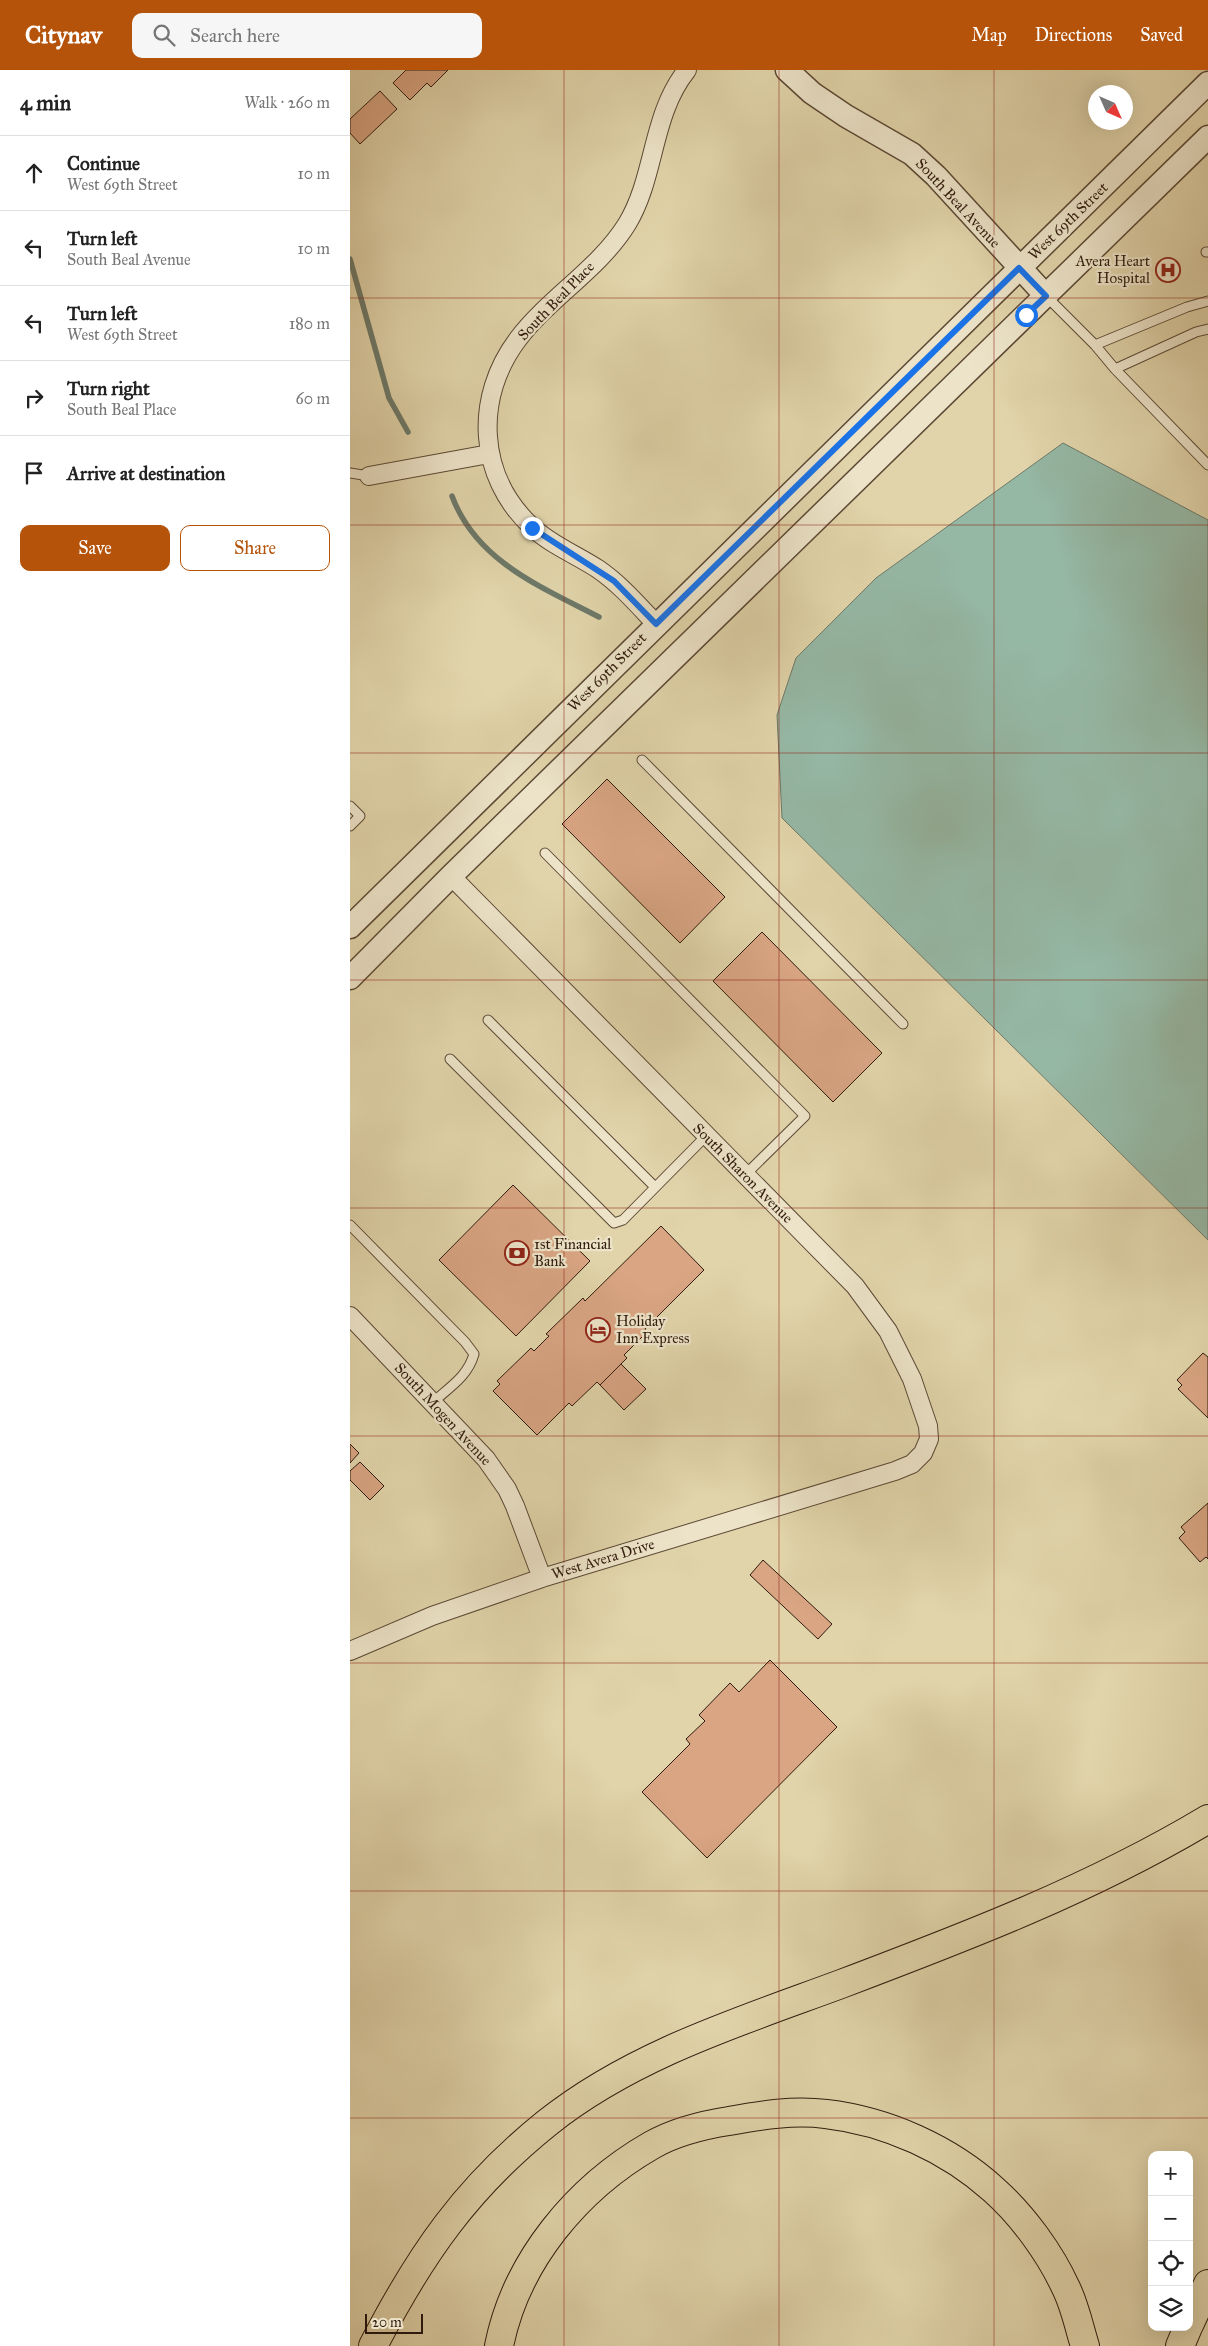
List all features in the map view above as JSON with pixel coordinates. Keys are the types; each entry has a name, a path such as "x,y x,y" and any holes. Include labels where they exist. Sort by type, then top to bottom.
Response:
{"highway":[{"path":"373,2346 405,2287 426,2254 449,2220 470,2195 548,2122 586,2095 624,2072 698,2039 1028,1912 1139,1858 1208,1819"},
{"path":"499,2346 502,2328 526,2269 561,2220 605,2177 653,2144 700,2126 764,2114 826,2114 887,2127 945,2154 994,2190 1035,2236 1067,2288 1085,2346"},
{"path":"1193,2317 1208,2284"},
{"path":"1180,2346 1187,2331"}],"street":[{"name":"South Beal Place","path":"656,624 614,581 532,528 515,510 500,483 489,454 487,416 493,389 503,361 529,327 600,256 627,224 641,189 667,102 678,81 687,70"},
{"name":"South Beal Avenue","path":"787,70 812,93 846,116 912,154 936,176 1046,296"},
{"name":"West 69th Street","path":"350,927 1208,83"},
{"path":"350,978 451,876 1208,137"},
{"path":"369,476 489,454"},
{"name":"South Sharon Avenue","path":"451,876 855,1286 888,1330 912,1379 928,1426 929,1439 923,1453 912,1464 860,1481"},
{"name":"South Mogen Avenue","path":"350,1316 434,1402 486,1459 507,1489 519,1515 542,1578"},
{"name":"West Avera Drive","path":"350,1651 432,1616 542,1578 860,1481"}],"lane":[{"path":"1046,296 1096,345 1115,369 1208,465"},
{"path":"1096,345 1187,307 1208,301"},
{"path":"1115,369 1196,332 1208,329"},
{"path":"350,473 369,476"},
{"path":"642,760 903,1024"},
{"path":"350,806 360,816 350,826"},
{"path":"545,853 805,1116 744,1175"},
{"path":"488,1020 655,1187"},
{"path":"450,1059 614,1223 623,1220 706,1136"},
{"path":"350,1225 465,1342 474,1354 471,1366 434,1402"}],"shaded area":[{"path":"1063,443 1208,520 1208,1240 782,818 777,715 796,658 876,578"}],"building":[{"path":"406,70 448,70 431,87 427,83 410,100 393,83"},
{"path":"380,91 397,109 360,144 350,133 350,119"},
{"path":"607,779 725,897 680,943 562,824"},
{"path":"762,932 882,1053 833,1102 713,981"},
{"path":"513,1185 590,1261 516,1336 439,1260"},
{"name":"Holiday Inn Express","path":"661,1226 704,1270 645,1329 647,1332 624,1355 627,1358 600,1385 597,1382 572,1406 569,1403 537,1435 493,1391 500,1384 497,1381 531,1348 534,1351 549,1336 546,1334 583,1298 585,1301"},
{"path":"1203,1353 1208,1357 1208,1418 1178,1389 1182,1385 1177,1380"},
{"path":"621,1364 646,1389 624,1410 600,1385"},
{"path":"350,1444 359,1453 350,1463"},
{"path":"360,1462 384,1486 370,1500 350,1480 350,1471"},
{"path":"1208,1503 1208,1559 1206,1557 1200,1562 1179,1538 1185,1532 1181,1527"},
{"path":"763,1560 832,1624 818,1639 750,1575"},
{"path":"770,1660 837,1727 707,1858 642,1792 690,1744 686,1739 705,1721 699,1715 730,1683 739,1692"}],"waterway":[{"path":"350,259 389,398 408,432"},
{"path":"452,496 463,519 477,538 494,555 533,583 599,617"}],"place":[{"name":"Avera Heart Hospital","path":"1168,270"},
{"name":"1st Financial Bank","path":"517,1253"},
{"name":"Holiday Inn Express","path":"598,1330"}],"route":[{"path":"532,528 614,581 656,624 1019,268 1046,296 1026,315"}]}
